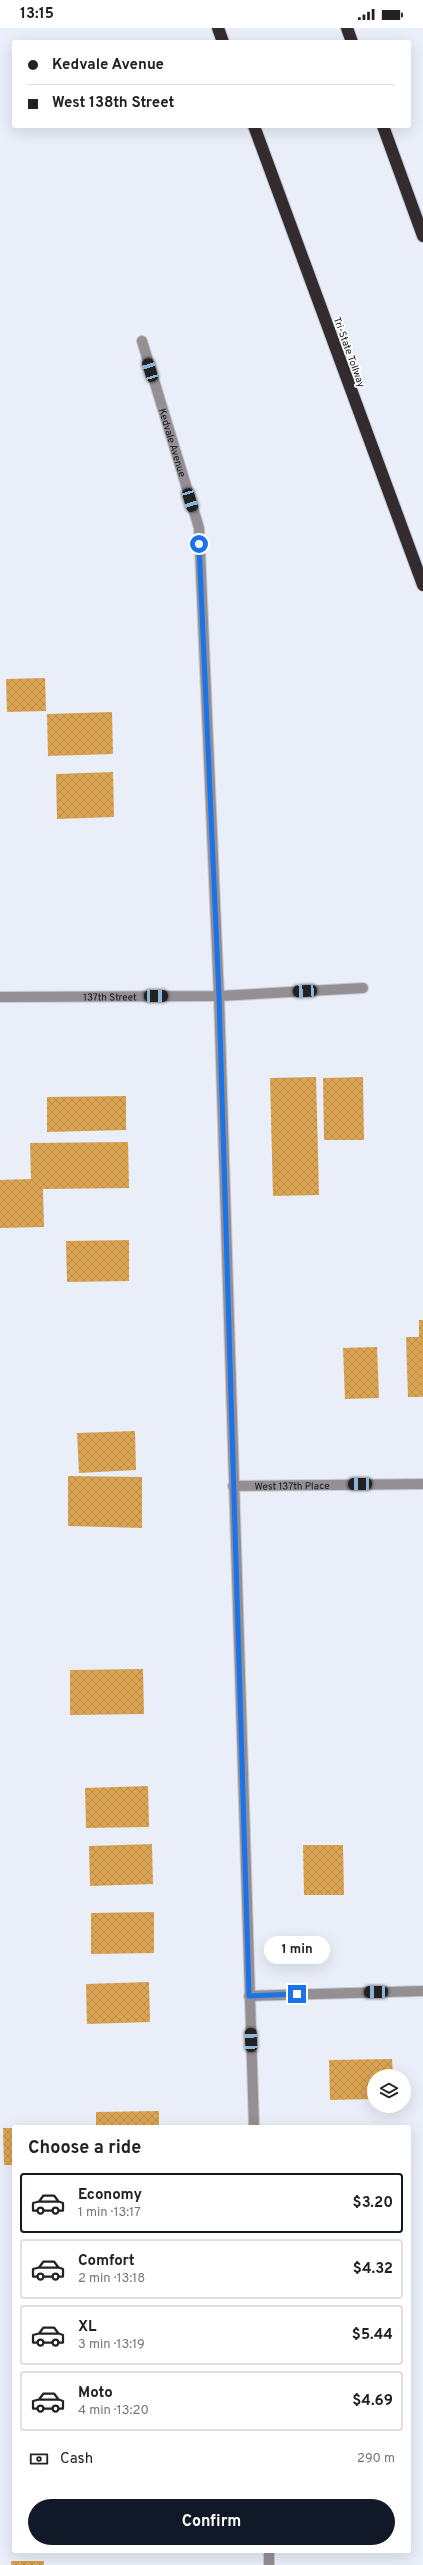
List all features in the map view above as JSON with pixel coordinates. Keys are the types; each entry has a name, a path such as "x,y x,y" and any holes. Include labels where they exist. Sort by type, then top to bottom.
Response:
{"highway":[{"path":"218,28 222,40"},
{"path":"346,28 351,40"},
{"name":"Tri-State Tollway","path":"255,128 423,586"},
{"path":"384,128 423,236"}],"street":[{"name":"Kedvale Avenue","path":"142,341 199,528 219,996 254,2125"},
{"name":"137th Street","path":"0,997 219,996 363,988"},
{"name":"West 137th Place","path":"233,1486 423,1484"},
{"path":"249,1996 423,1991"},
{"path":"269,2553 269,2565"}],"building":[{"path":"45,678 46,711 7,712 6,679"},
{"path":"112,712 113,754 48,756 47,714"},
{"path":"113,772 114,817 57,819 56,774"},
{"path":"316,1077 319,1195 273,1196 270,1078"},
{"path":"363,1077 364,1140 324,1140 323,1078"},
{"path":"126,1096 126,1130 47,1132 47,1097"},
{"path":"128,1142 129,1188 43,1189 44,1227 0,1228 0,1180 31,1179 30,1143"},
{"path":"129,1240 129,1281 67,1282 66,1241"},
{"path":"419,1320 423,1320 423,1397 408,1397 406,1337 419,1337"},
{"path":"377,1347 379,1398 345,1399 343,1348"},
{"path":"135,1431 136,1470 79,1473 77,1433"},
{"path":"68,1476 142,1477 142,1528 68,1526"},
{"path":"143,1669 144,1714 70,1715 70,1670"},
{"path":"148,1786 149,1827 86,1828 85,1788"},
{"path":"152,1844 153,1884 90,1886 89,1846"},
{"path":"303,1845 343,1845 344,1895 304,1895"},
{"path":"154,1912 154,1953 91,1954 91,1913"},
{"path":"149,1982 150,2022 87,2024 86,1984"},
{"path":"392,2059 393,2069 367,2069 367,2099 330,2100 329,2060"},
{"path":"159,2111 159,2125 96,2125 96,2112"},
{"path":"3,2128 12,2128 12,2165 4,2165"},
{"path":"11,2561 44,2561 44,2565 11,2565"}],"route":[{"path":"199,544 219,996 249,1996 297,1994"}]}
